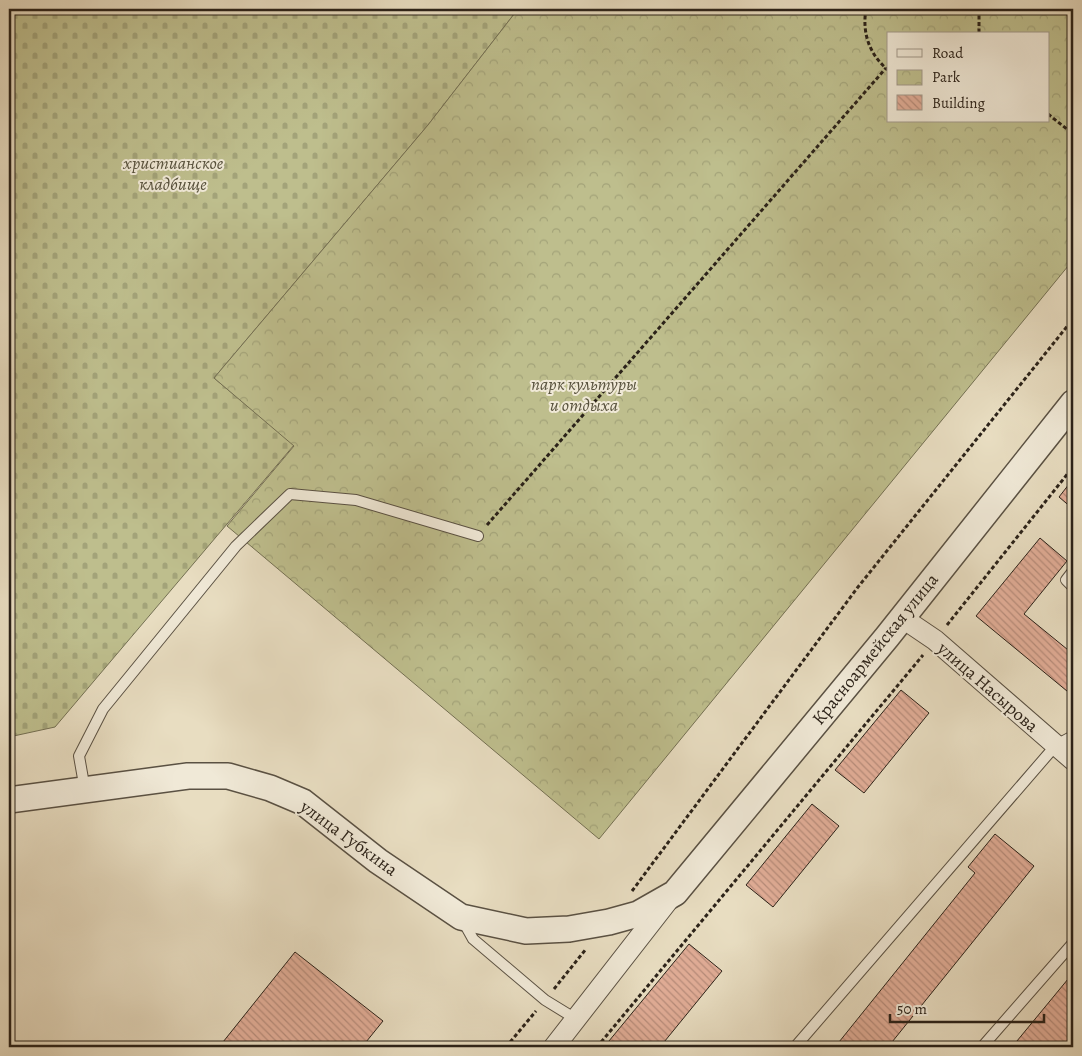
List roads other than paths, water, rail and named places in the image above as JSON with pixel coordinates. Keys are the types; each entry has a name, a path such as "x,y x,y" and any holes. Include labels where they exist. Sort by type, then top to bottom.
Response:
{"street":[{"name":"Красноармейская улица","path":"675,893 887,637 901,616 1073,403"},
{"name":"улица Насырова","path":"901,616 935,640 1065,741 1073,760"},
{"name":"улица Губкина","path":"9,800 188,776 228,776 270,788 303,802 378,861 461,917 526,932 569,929 608,922 638,914 675,893"},
{"path":"554,1047 675,893"}],"lane":[{"path":"85,790 79,756 102,709 236,546 290,494 356,500 478,536"},
{"path":"1073,571 1066,580 1073,586"},
{"path":"795,1047 1065,741"},
{"path":"461,917 472,939 545,1000 576,1019"},
{"path":"982,1047 1073,943"}],"park label":[{"name":"христианское кладбище","path":"173,173"},
{"name":"парк культуры и отдыха","path":"584,394"}]}
